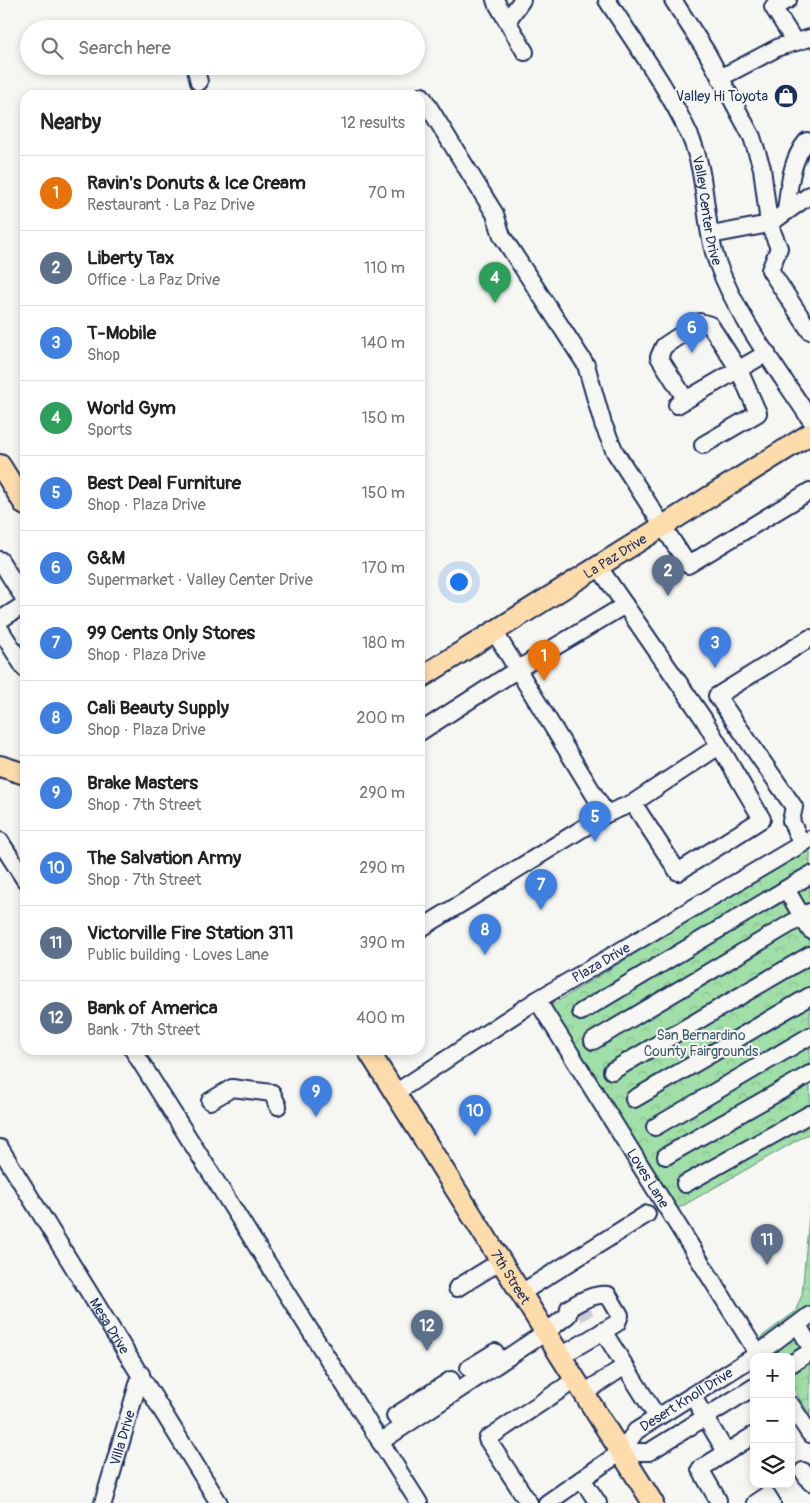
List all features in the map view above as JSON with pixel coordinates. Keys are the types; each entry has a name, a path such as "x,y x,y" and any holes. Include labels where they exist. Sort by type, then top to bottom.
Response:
{"main road":[{"name":"La Paz Drive","path":"425,675 810,434"},
{"path":"3,475 20,499"},
{"path":"0,766 20,772"},
{"name":"7th Street","path":"371,1055 653,1503"}],"street":[{"path":"495,0 525,52"},
{"path":"508,20 512,0"},
{"path":"508,20 522,0"},
{"path":"672,0 707,54 752,137 762,168 769,224 779,248 770,270 810,331"},
{"path":"720,78 779,46 803,40 773,8 788,0"},
{"name":"Valley Center Drive","path":"610,1 672,100 691,138 702,176 717,261 726,284 810,420"},
{"path":"425,101 495,214 502,236 586,365 603,424 615,452 688,565 810,491"},
{"path":"786,212 790,180 802,147 807,141"},
{"path":"711,235 769,224 810,196"},
{"path":"703,445 758,413 739,370 710,325 700,322 664,346 659,357 682,403 739,370 767,353"},
{"path":"0,560 20,592"},
{"path":"598,566 703,718 762,819 678,872 633,803"},
{"path":"425,727 625,605"},
{"path":"0,620 20,607"},
{"path":"0,629 20,662"},
{"path":"494,631 606,814"},
{"path":"806,842 791,821 794,807 717,696 810,638"},
{"path":"425,926 606,814 633,803 720,746"},
{"path":"0,841 20,872"},
{"name":"Plaza Drive","path":"395,1093 537,1000 806,842"},
{"path":"581,1012 810,875"},
{"path":"593,1041 807,919 786,889"},
{"path":"612,1071 810,955"},
{"path":"634,1099 810,996"},
{"name":"Loves Lane","path":"537,1000 758,1353"},
{"path":"655,1127 810,1036"},
{"path":"136,1055 419,1503"},
{"path":"666,1156 810,1074"},
{"path":"210,1101 232,1088 272,1093 278,1106"},
{"path":"686,1184 810,1114"},
{"name":"Mesa Drive","path":"0,1148 219,1503"},
{"path":"521,1293 647,1214"},
{"path":"457,1288 501,1261"},
{"path":"399,1421 546,1332 602,1294 608,1295 620,1315 617,1323 561,1356"},
{"path":"804,1320 810,1346"},
{"name":"Desert Knoll Drive","path":"762,1353 804,1320"},
{"path":"603,1331 658,1417"},
{"path":"469,1368 496,1352"},
{"path":"795,1361 810,1352"},
{"name":"Desert Knoll Drive","path":"547,1503 621,1452 636,1431 750,1360"},
{"path":"529,1503 487,1439 580,1386 625,1366"},
{"name":"Villa Drive","path":"103,1503 141,1374"},
{"path":"380,1442 399,1421 451,1380"},
{"name":"Desert Knoll Drive","path":"621,1452 649,1452 750,1389"},
{"path":"692,1395 726,1452"},
{"path":"795,1411 810,1434"},
{"path":"718,1500 700,1469 750,1437"},
{"path":"582,1479 598,1503"},
{"path":"755,1503 768,1495 772,1503"}],"green space":[{"name":"San Bernardino County Fairgrounds","path":"810,846 810,1133 677,1209 550,1006"},
{"path":"810,1205 810,1415 795,1391 795,1353 771,1353 761,1337 795,1312 802,1295"}],"tunnel":[{"path":"577,1315 589,1307"}],"place":[{"name":"Valley Hi Toyota","path":"786,96"},
{"name":"World Gym","path":"495,303"},
{"name":"G&M","path":"692,353"},
{"name":"Liberty Tax","path":"668,596"},
{"name":"T-Mobile","path":"715,668"},
{"name":"Ravin's Donuts & Ice Cream","path":"544,681"},
{"name":"Best Deal Furniture","path":"595,842"},
{"name":"99 Cents Only Stores","path":"541,910"},
{"name":"Cali Beauty Supply","path":"485,955"},
{"name":"Brake Masters","path":"316,1117"},
{"name":"The Salvation Army","path":"475,1136"},
{"name":"Victorville Fire Station 311","path":"767,1265"},
{"name":"Bank of America","path":"427,1351"}]}
